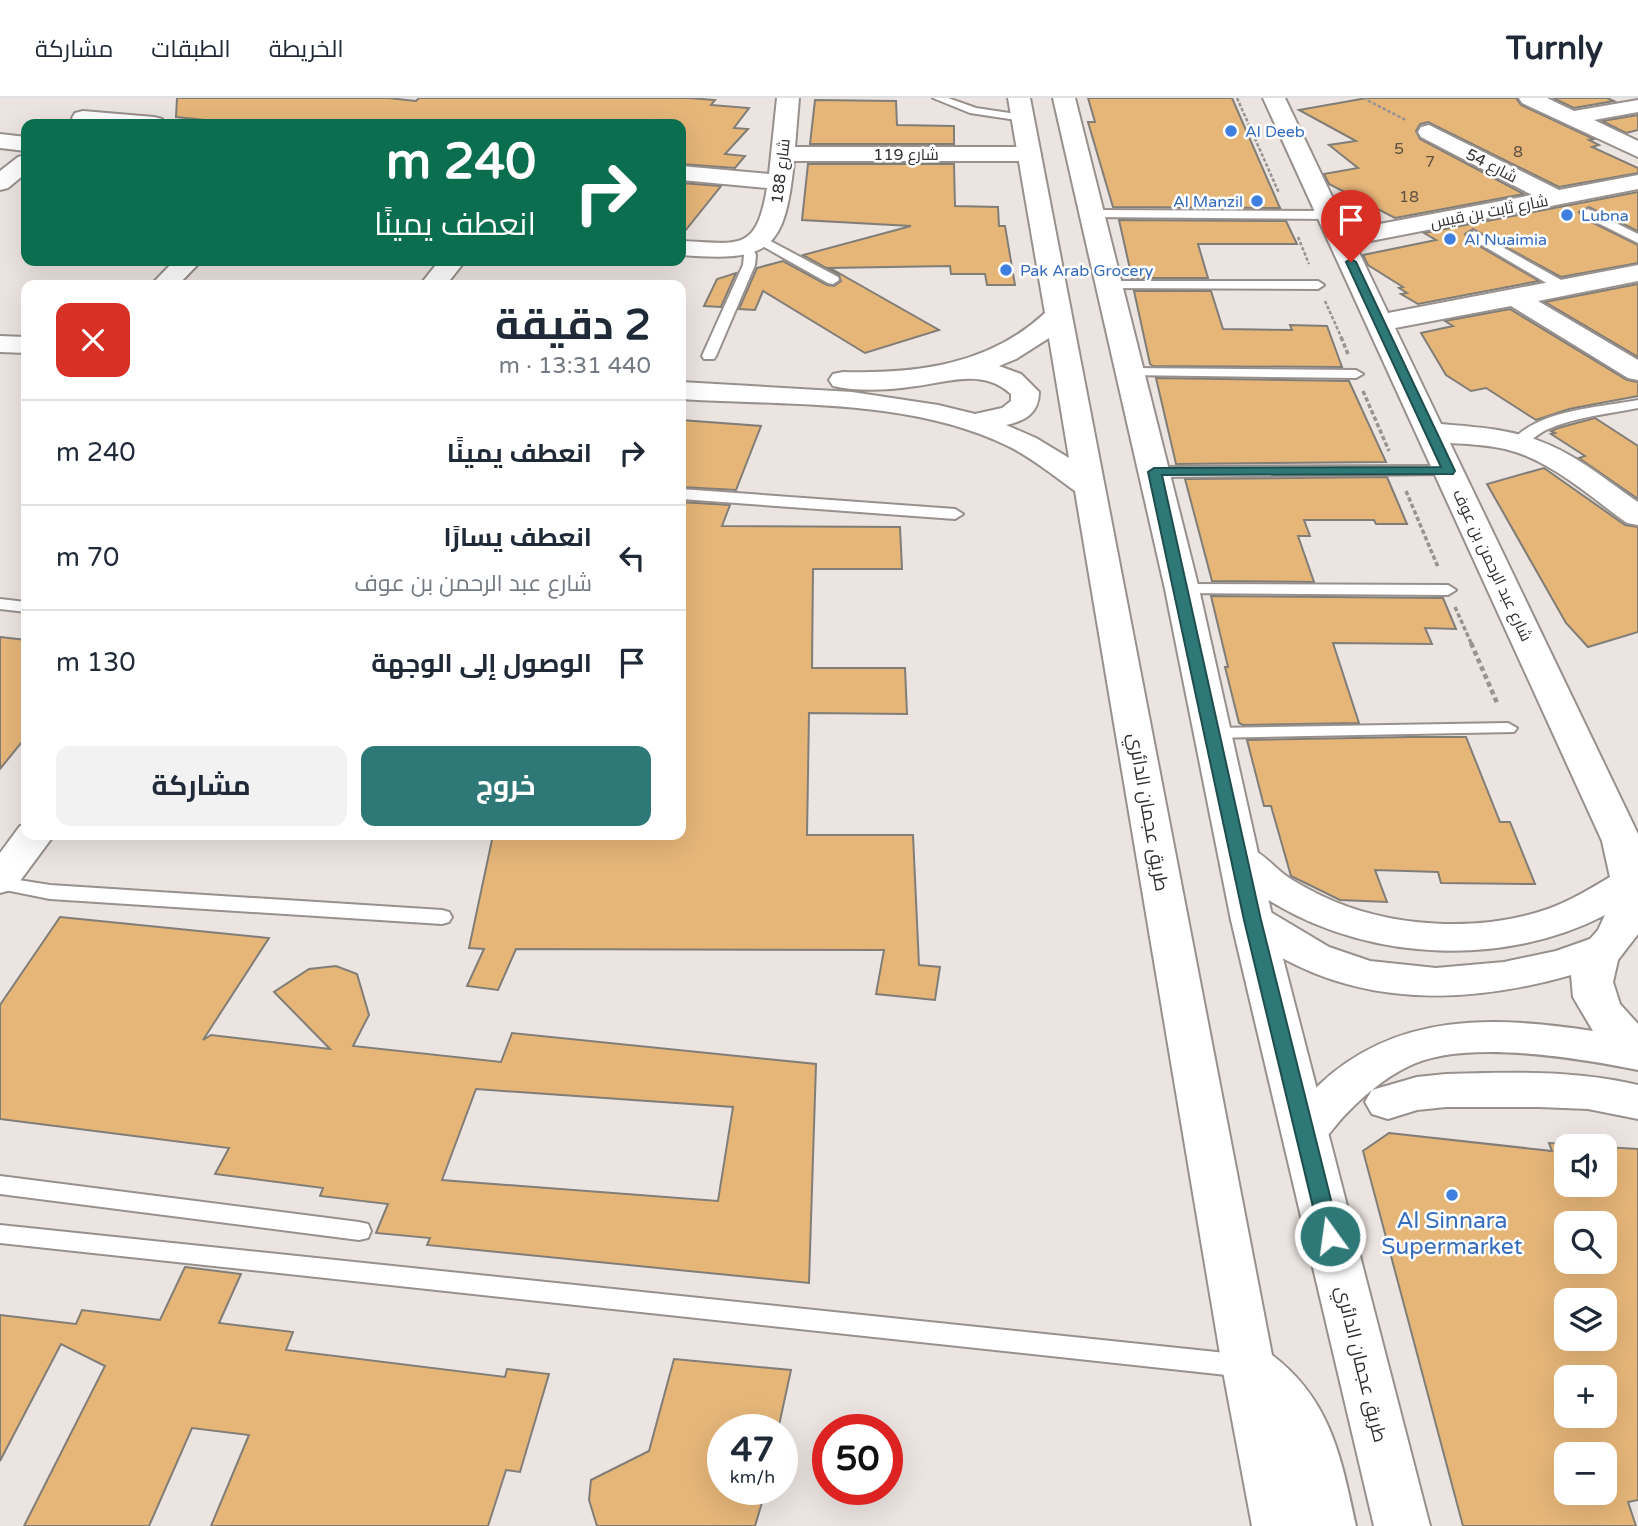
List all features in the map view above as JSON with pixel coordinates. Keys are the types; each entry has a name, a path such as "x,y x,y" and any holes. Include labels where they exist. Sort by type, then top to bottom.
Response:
{"street":[{"path":"82,119 110,98"},
{"name":"شارع 188","path":"753,243 772,226 788,98"},
{"name":"طريق عجمان الدائري","path":"1064,98 1182,589 1252,920 1402,1526"},
{"path":"1530,98 1638,150"},
{"name":"شارع عبد الرحمن بن عوف","path":"1284,99 1334,227 1631,860"},
{"path":"1572,118 1638,106"},
{"name":"شارع 119","path":"783,154 1024,123"},
{"name":"طريق عجمان الدائري","path":"1024,123 1248,1366 1280,1526"},
{"name":"شارع 54","path":"1429,132 1556,198"},
{"path":"0,141 21,143"},
{"path":"0,183 21,166"},
{"path":"686,173 779,182"},
{"name":"شارع ثابت بن قيس","path":"1334,227 1556,198 1638,182"},
{"path":"686,248 712,250 753,243"},
{"path":"169,280 183,266"},
{"path":"437,280 448,266"},
{"path":"1379,322 1409,319 1638,273"},
{"path":"1516,298 1636,369"},
{"path":"686,369 875,380 919,376 961,369 1012,350 1059,314"},
{"path":"961,369 1002,376 1012,380 1025,392 1026,398 1020,410 1002,419 976,423"},
{"path":"686,391 892,405 976,423 1033,447 1091,489"},
{"path":"1431,432 1487,437 1517,443 1555,460 1638,516"},
{"path":"0,882 30,840"},
{"path":"1239,858 1275,888 1323,913 1353,923 1417,935 1470,935 1532,928 1584,909 1631,860"},
{"path":"1631,860 1625,920 1618,939 1593,965 1590,983 1596,1002 1608,1021 1638,1047"},
{"path":"1252,920 1315,957 1367,975 1399,980 1456,980 1505,976 1572,961 1618,939"},
{"path":"1304,1130 1346,1087 1391,1055 1411,1047 1459,1040 1533,1040 1638,1054"},
{"path":"1388,1102 1406,1095 1448,1090 1573,1091 1638,1102"},
{"path":"1248,1366 1285,1396 1298,1415 1307,1435 1328,1526"}],"lane":[{"path":"937,98 974,111 1024,123"},
{"path":"1588,213 1638,239"},
{"path":"1092,214 1289,215 1334,227"},
{"path":"1474,235 1565,288"},
{"path":"709,356 749,265 753,243 832,280"},
{"path":"1109,285 1318,285"},
{"path":"1130,372 1356,374"},
{"path":"1517,443 1530,432 1550,423 1638,404"},
{"path":"1154,472 1449,471"},
{"path":"686,494 955,514"},
{"path":"1182,589 1448,590"},
{"path":"0,604 21,606"},
{"path":"1213,733 1508,728"},
{"path":"0,882 50,891 442,916"},
{"path":"0,1185 359,1231"},
{"path":"0,1234 1248,1366"}],"path":[{"path":"1237,98 1508,728"},
{"path":"1363,98 1429,132"}],"building":[{"path":"177,98 388,98 416,101 419,98 688,98 715,100 711,105 749,108 734,128 748,129 725,154 745,156 735,168 686,164 686,119 176,117"},
{"path":"1088,98 1232,98 1280,208 1113,207 1088,122 1095,122"},
{"path":"1367,98 1516,98 1521,105 1594,139 1589,140 1599,145 1592,147 1638,168 1638,173 1559,187 1428,122 1420,124 1416,131 1420,139 1524,194 1395,218 1329,184 1324,174 1358,168 1329,145 1356,141 1299,110"},
{"path":"1553,98 1607,98 1614,101 1574,108"},
{"path":"815,100 896,101 897,125 954,126 954,144 810,144"},
{"path":"1638,115 1638,130 1626,133 1602,121"},
{"path":"808,164 954,164 955,206 998,207 999,226 1005,226 1015,285 987,285 985,274 951,274 950,266 830,268 939,330 865,353 763,291 755,310 739,309 757,268 783,261 827,285 834,286 841,281 839,275 803,255 911,226 802,220"},
{"path":"686,183 721,186 686,230"},
{"path":"1638,192 1638,231 1589,207 1579,212 1583,218 1638,245 1638,263 1561,277 1473,229 1465,234 1469,240 1539,281 1418,304 1401,294 1407,293 1399,288 1403,287 1368,265 1363,255 1436,240 1424,233"},
{"path":"1119,220 1286,221 1297,244 1198,244 1208,278 1132,278"},
{"path":"736,273 721,307 704,306 717,279"},
{"path":"1638,284 1638,357 1545,302"},
{"path":"1134,291 1211,291 1223,329 1292,330 1290,325 1327,326 1342,367 1153,366 1150,364"},
{"path":"1510,309 1627,380 1638,382 1638,396 1569,409 1536,420 1486,388 1471,391 1446,375 1421,333 1453,326 1445,321"},
{"path":"1156,378 1349,381 1386,462 1176,464"},
{"path":"1595,418 1638,446 1638,499 1579,458 1585,456 1551,434 1555,433 1551,431 1558,428"},
{"path":"686,420 761,426 736,490 686,487"},
{"path":"1544,468 1625,525 1638,527 1638,632 1588,647 1566,623 1487,484"},
{"path":"1387,477 1407,524 1376,524 1374,520 1304,520 1310,536 1298,536 1314,582 1212,581 1185,479"},
{"path":"686,502 730,505 722,526 900,527 902,569 813,569 812,668 905,668 907,714 809,713 807,835 913,835 919,965 940,967 935,1000 876,994 884,950 516,949 498,990 467,986 484,949 469,948 492,840 686,840"},
{"path":"1211,596 1443,598 1456,629 1425,628 1432,644 1333,643 1359,723 1243,725 1239,723 1225,667 1228,667"},
{"path":"0,637 21,639 21,743 0,769"},
{"path":"1466,737 1500,822 1510,822 1535,884 1441,883 1438,872 1375,870 1387,902 1340,900 1291,876 1271,806 1264,806 1247,740"},
{"path":"60,917 269,938 203,1040 211,1035 330,1049 274,992 309,969 336,966 357,974 369,1015 353,1046 501,1062 512,1033 816,1064 809,1283 427,1245 430,1238 376,1233 388,1204 320,1196 323,1188 215,1174 229,1148 0,1119 0,1005","holes":["476,1089 733,1107 718,1201 442,1180"]},
{"path":"1389,1133 1552,1151 1549,1143 1554,1143 1554,1197 1617,1197 1617,1148 1638,1149 1638,1500 1628,1502 1636,1526 1463,1526 1363,1151"},
{"path":"185,1267 241,1274 219,1323 293,1332 286,1350 505,1377 507,1369 549,1374 520,1472 506,1470 488,1526 211,1526 249,1435 192,1428 149,1526 24,1526 105,1366 61,1344 0,1461 0,1315 76,1324 82,1310 160,1320"},
{"path":"674,1359 791,1370 781,1414 707,1414 707,1505 761,1505 755,1526 597,1526 589,1500 591,1480 649,1451"}],"place":[{"name":"Al Deeb","path":"1231,131"},
{"name":"Al Manzil","path":"1257,201"},
{"name":"Lubna","path":"1567,215"},
{"name":"Al Nuaimia","path":"1450,239"},
{"name":"Pak Arab Grocery","path":"1006,270"},
{"name":"Al Sinnara Supermarket","path":"1452,1195"}],"route":[{"path":"1330,1236 1252,920 1182,589 1154,472 1449,471 1351,262"}]}
